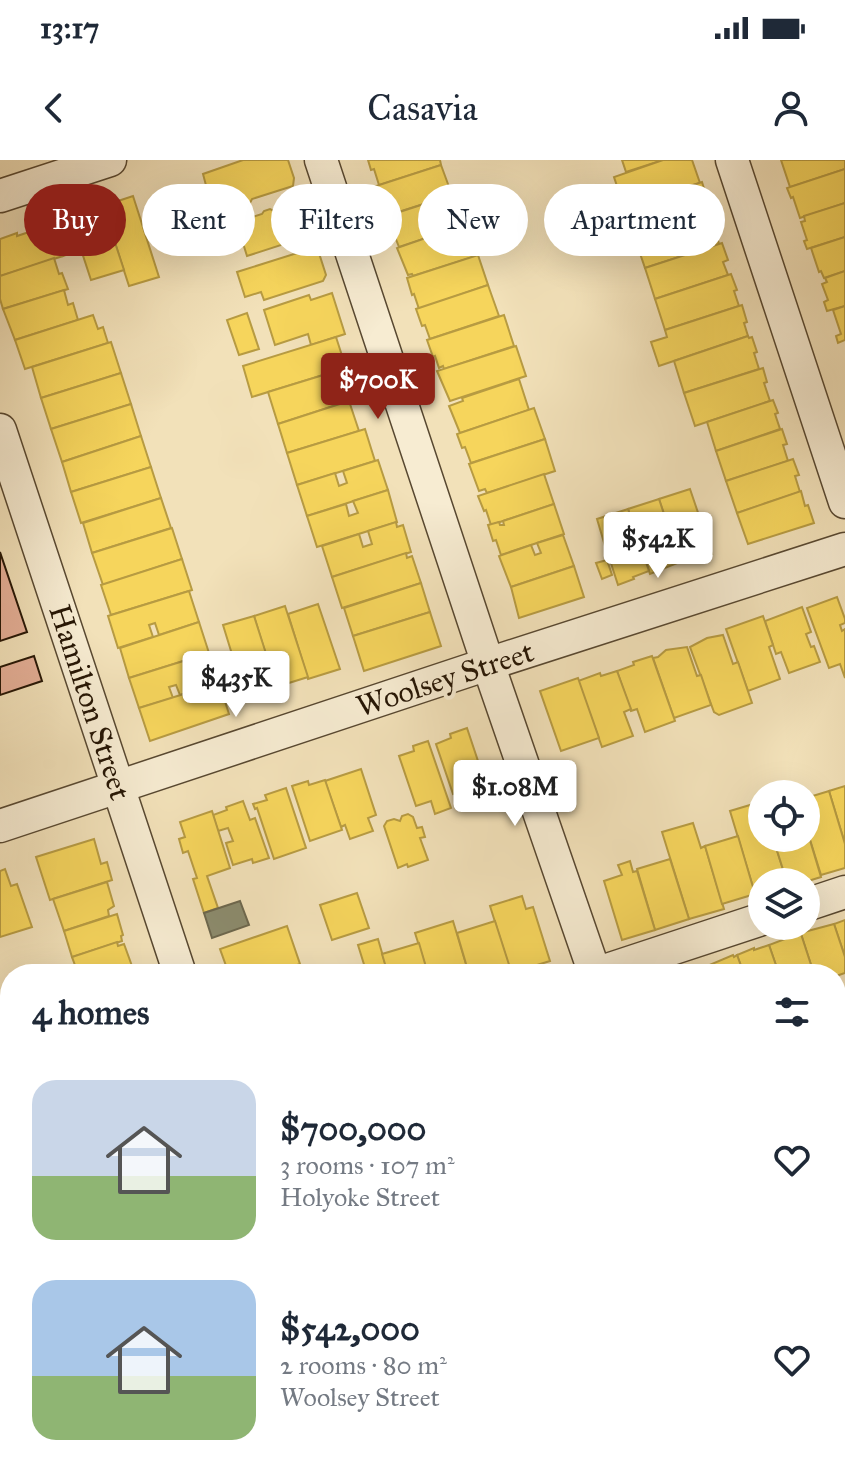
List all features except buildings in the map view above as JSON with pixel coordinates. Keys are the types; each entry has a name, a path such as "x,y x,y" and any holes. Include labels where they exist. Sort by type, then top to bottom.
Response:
{"street":[{"path":"0,196 110,160"},
{"path":"321,160 488,664 592,964"},
{"path":"732,160 845,502"},
{"name":"Hamilton Street","path":"0,430 177,964"},
{"name":"Woolsey Street","path":"0,826 845,549"},
{"path":"820,900 845,892"},
{"path":"625,964 748,924"}]}
